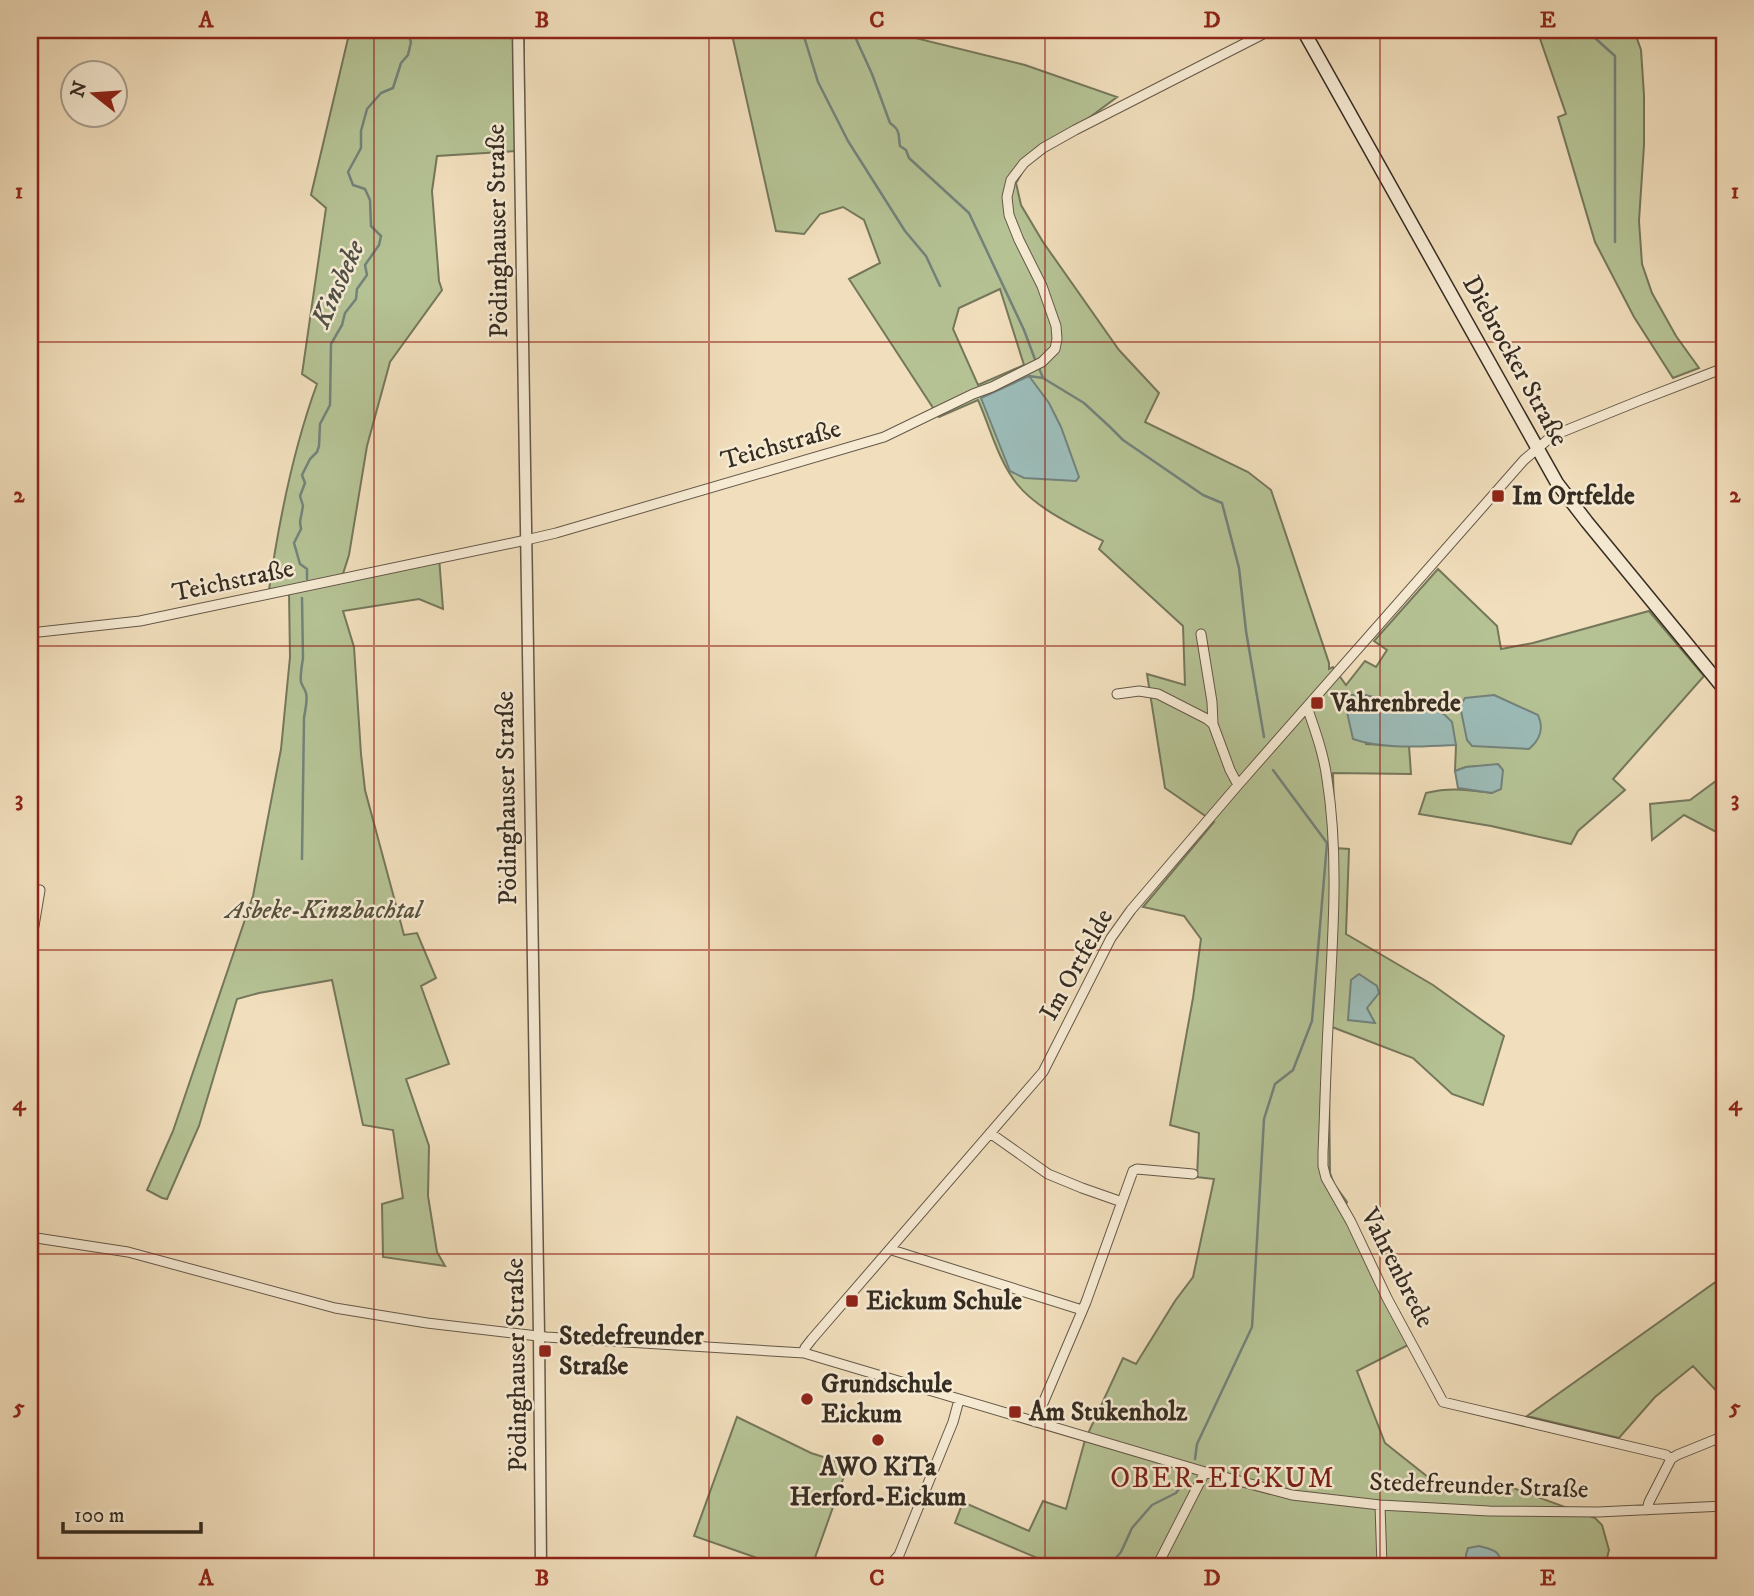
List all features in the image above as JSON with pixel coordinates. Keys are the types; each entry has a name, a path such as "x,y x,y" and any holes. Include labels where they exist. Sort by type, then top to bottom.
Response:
{"main road":[{"name":"Diebrocker Straße","path":"1303,30 1557,483 1724,689"}],"street":[{"name":"Pödinghauser Straße","path":"518,30 541,1566"},
{"name":"Teichstraße","path":"30,633 140,621 526,540 884,437 992,387 1045,360 1055,349 1057,339 1056,326 1042,286 1009,215 1007,197 1011,180 1024,163 1043,148 1075,130 1271,30"},
{"name":"Im Ortfelde","path":"804,1353 812,1339 1047,1066 1121,923 1238,785 1515,470 1552,436 1724,368"},
{"path":"1201,634 1213,724 1238,785"},
{"path":"1117,694 1139,691 1158,694 1213,724"},
{"name":"Vahrenbrede","path":"1307,707 1327,777 1334,870 1324,1173 1443,1402 1655,1452 1671,1459"},
{"path":"30,926 34,926 40,890"},
{"path":"990,1133 1048,1174 1122,1202"},
{"path":"1035,1422 1082,1310 1133,1171 1137,1169 1193,1174"},
{"name":"Stedefreunder Straße","path":"30,1237 128,1252 335,1308 427,1323 601,1342 804,1353 1205,1472 1314,1499 1517,1511 1598,1512 1724,1506"},
{"path":"891,1248 1082,1310"},
{"path":"890,1566 899,1555 953,1422 959,1399"},
{"path":"1647,1510 1671,1459 1724,1436"},
{"path":"1157,1566 1205,1472"},
{"path":"1380,1505 1382,1566"}],"green space":[{"name":"Asbeke-Kinzbachtal","path":"350,30 524,30 523,120 516,151 437,156 432,191 442,290 390,362 367,446 349,555 342,577 439,557 443,609 419,599 343,611 354,647 365,790 404,935 417,933 436,978 421,986 449,1064 406,1079 429,1146 428,1196 437,1252 445,1266 383,1257 382,1204 403,1198 393,1130 363,1125 332,980 237,999 199,1126 167,1199 147,1190 173,1131 253,896 281,749 290,657 289,592 268,597 287,489 317,384 302,374 326,208 311,195"},
{"path":"731,30 898,30 899,34 1025,65 1117,97 1027,164 1016,183 1021,205 1043,242 1119,350 1159,393 1145,422 1248,472 1271,490 1329,669 1333,667 1346,685 1365,661 1376,667 1387,650 1374,641 1438,569 1497,626 1501,649 1533,643 1649,611 1704,676 1613,779 1625,790 1578,831 1571,844 1491,826 1419,814 1426,793 1467,790 1492,793 1498,765 1466,767 1455,771 1456,745 1433,708 1409,706 1361,694 1366,744 1409,746 1411,774 1333,773 1335,848 1349,849 1346,934 1433,985 1504,1036 1483,1105 1452,1094 1413,1058 1332,1027 1329,1091 1330,1173 1334,1184 1347,1202 1344,1210 1410,1344 1357,1371 1385,1443 1443,1489 1505,1485 1595,1518 1602,1525 1609,1550 1605,1566 1056,1566 955,1523 963,1502 1029,1531 1043,1501 1066,1509 1085,1440 1123,1358 1136,1364 1193,1277 1214,1179 1197,1177 1199,1133 1170,1125 1201,939 1184,916 1143,907 1214,822 1165,788 1147,674 1185,685 1183,626 1099,549 1103,541 1046,509 1025,493 1010,475 999,454 978,400 939,417 849,279 880,263 864,220 843,207 820,214 804,234 776,231","holes":["1000,289 1024,365 978,385 953,329 959,308"]},
{"path":"1537,30 1634,30 1641,50 1644,95 1639,221 1642,264 1652,293 1676,336 1699,368 1673,378 1634,317 1595,242 1558,117 1566,114"},
{"path":"1724,775 1724,836 1684,815 1652,840 1650,804 1690,800"},
{"path":"1724,1276 1724,1399 1693,1366 1655,1397 1619,1438 1527,1416"},
{"path":"737,1417 811,1453 848,1465 812,1566 780,1566 694,1536"}],"water":[{"path":"1029,376 1049,403 1061,427 1079,477 1076,481 1024,478 1010,471 981,398"},
{"path":"1361,694 1409,706 1433,708 1452,722 1456,745 1391,746 1353,739 1347,712 1352,695"},
{"path":"1494,695 1538,715 1540,734 1529,749 1472,746 1467,740 1460,706 1465,698"},
{"path":"1498,764 1503,770 1501,789 1492,793 1458,788 1455,771 1466,767"},
{"path":"1359,974 1377,986 1379,993 1367,1008 1375,1023 1348,1020 1351,980"},
{"path":"1479,1546 1498,1554 1501,1566 1466,1566 1468,1548"}],"waterway":[{"name":"Kinsbeke","path":"307,579 307,569 300,564 294,543 301,529 303,506 300,496 305,483 302,475 317,452 320,424 330,405 331,344 342,325 345,313 356,299 357,289 367,275 365,265 379,245 381,236 371,226 370,200 365,189 353,185 348,172 361,148 361,131 367,109 381,93 393,88 401,63 408,55 411,42 407,30"},
{"path":"802,30 818,82 848,141 905,231 926,256 940,286"},
{"path":"852,30 890,123 897,131 900,146 906,150 909,158 969,213 1024,330 1036,362"},
{"path":"1586,30 1615,56 1615,242"},
{"path":"1039,368 1043,378 1084,403 1123,440 1203,495 1222,503 1239,568 1246,631 1264,737"},
{"path":"1029,376 1043,378"},
{"name":"Kinsbeke","path":"302,598 301,683 307,699 304,718 302,859"},
{"path":"1195,1459 1197,1444 1252,1327 1264,1119 1275,1084 1293,1070 1312,1021 1327,843 1273,770"},
{"path":"1109,1566 1121,1552 1132,1528 1152,1505 1176,1493 1187,1478"}],"place":[{"name":"Im Ortfelde","path":"1498,496"},
{"name":"Vahrenbrede","path":"1317,703"},
{"name":"Eickum Schule","path":"852,1301"},
{"name":"Stedefreunder Straße","path":"545,1351"},
{"name":"Grundschule Eickum","path":"807,1399"},
{"name":"Am Stukenholz","path":"1015,1412"},
{"name":"AWO KiTa Herford-Eickum","path":"878,1440"}],"district":[{"name":"OBER-EICKUM","path":"1223,1478"}]}
